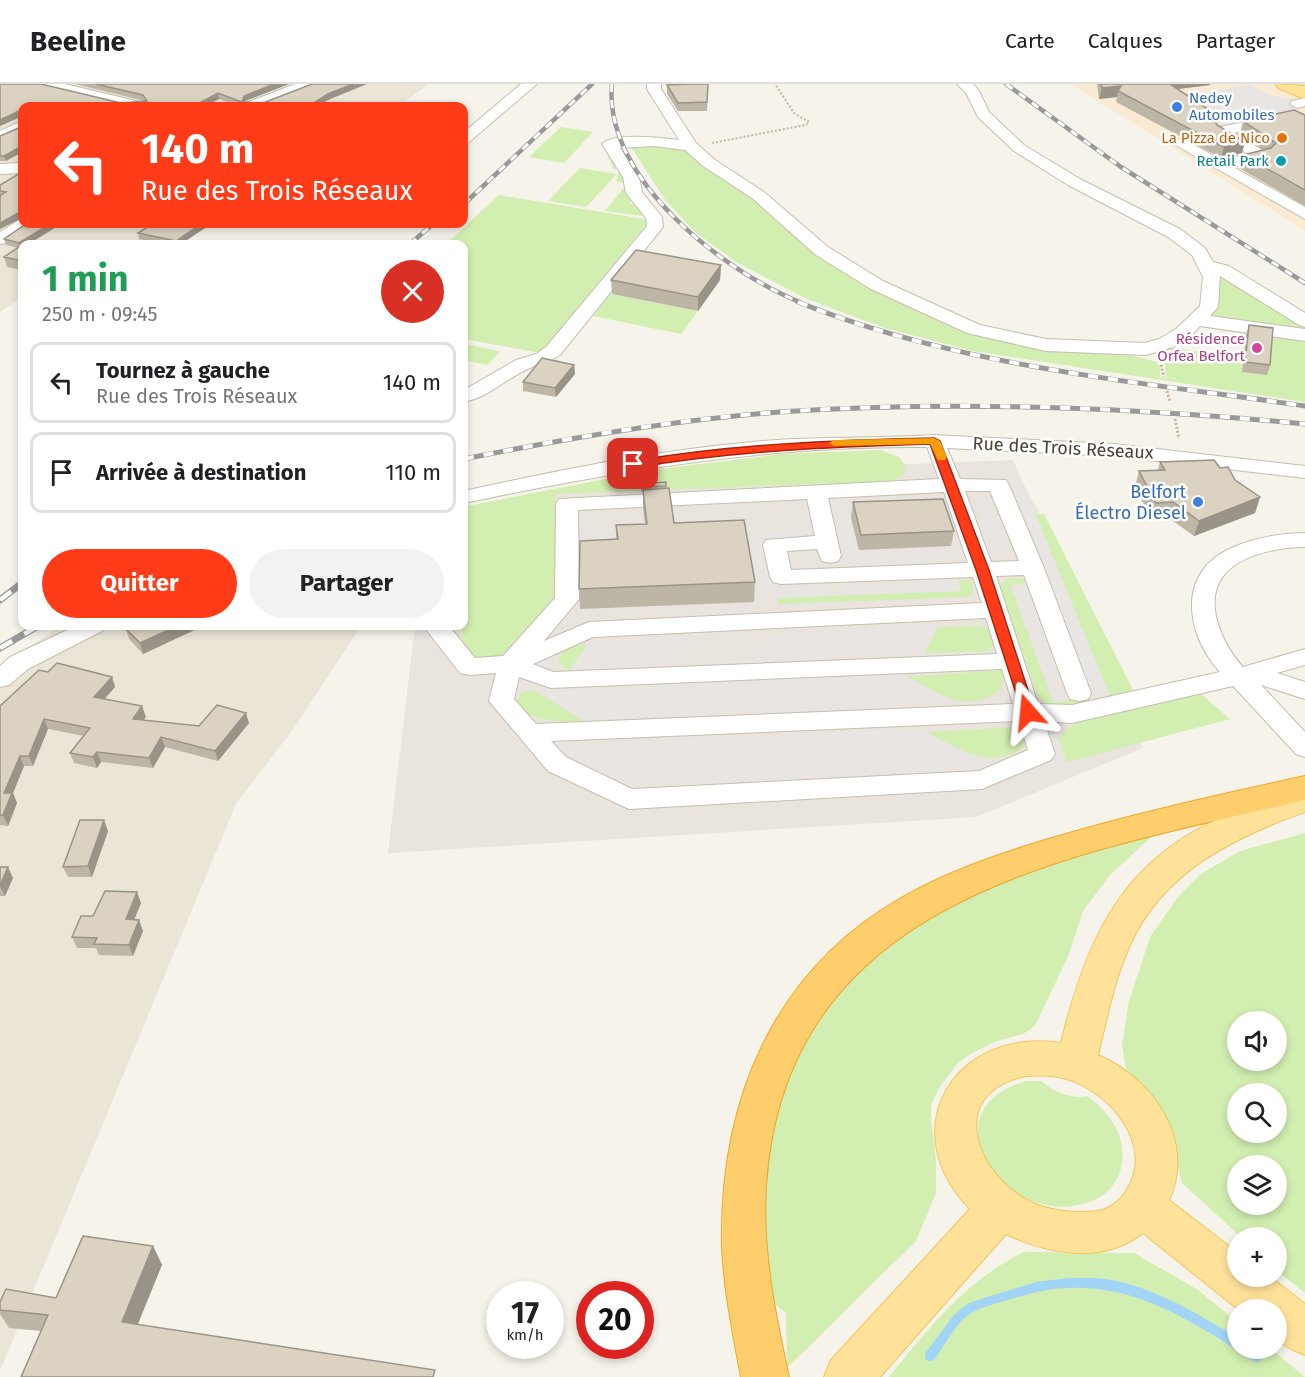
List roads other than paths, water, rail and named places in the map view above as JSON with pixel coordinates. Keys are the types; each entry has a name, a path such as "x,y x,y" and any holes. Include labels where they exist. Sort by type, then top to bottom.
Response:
{"highway":[{"path":"765,1377 757,1343 744,1248 746,1162 753,1121 777,1051 792,1025 834,970 892,922 924,903 1000,869 1160,821 1305,788"}],"main road":[{"path":"1286,84 1302,103"},
{"path":"1076,1064 1096,983 1119,929 1166,870 1191,850 1217,834 1305,799"},
{"path":"1040,1058 1076,1064 1114,1084 1144,1116 1153,1134 1157,1153 1157,1172 1152,1190 1142,1206 1130,1218 1115,1226 1098,1232 1078,1234 1039,1228 1002,1209 980,1189 964,1166 956,1133 961,1102 978,1078 1006,1062 1040,1058"},
{"path":"1142,1206 1262,1299"},
{"path":"848,1377 978,1232 1002,1209"},
{"path":"1287,1318 1305,1332"}],"street":[{"path":"47,84 122,102"},
{"path":"66,102 101,84"},
{"path":"261,102 308,84"},
{"path":"468,136 530,84"},
{"path":"660,86 690,146 709,163 758,195 822,251 877,285 974,329 1046,345 1146,349 1166,343 1183,333 1197,320 1209,307 1212,277 1199,252 1174,232 1074,182 1020,148 983,114 972,91 964,84"},
{"path":"1219,165 1262,156 1221,131 1302,103"},
{"path":"0,137 18,127"},
{"path":"468,395 523,364 543,358 554,351 655,227 654,217 634,193 631,177 610,144 654,141 690,146"},
{"path":"1180,143 1305,214"},
{"path":"0,169 18,168"},
{"path":"0,239 18,228"},
{"path":"1207,266 1223,270 1305,321"},
{"path":"1197,320 1305,335"},
{"path":"934,441 952,485 982,570 1042,754 982,780 629,799 557,764 501,701 510,664 567,599 567,504 952,485 998,485 1033,568 1079,693"},
{"name":"Rue des Trois Réseaux","path":"468,496 677,457 793,445 934,441 1067,446 1182,455 1305,472"},
{"path":"816,492 835,576"},
{"path":"1305,540 1280,540 1240,553 1215,570 1205,590 1204,621 1220,656 1244,675 1305,748"},
{"path":"827,542 774,545 781,577 1033,568"},
{"path":"440,630 470,667 510,664 589,630 995,610"},
{"path":"0,679 19,663 86,630"},
{"path":"530,734 1028,712 1072,714 1244,675 1305,657"},
{"path":"510,664 551,680 1012,661"},
{"path":"1244,675 1305,691"}],"waterway":[{"path":"930,1356 958,1318 971,1308 1036,1287 1068,1283 1097,1283 1153,1298 1227,1337"}],"railway":[{"path":"468,200 592,84"},
{"path":"612,84 614,119 627,154 648,187 674,218 738,269 771,289 802,303"},
{"path":"1006,84 1121,167 1305,283"},
{"path":"415,240 428,228"},
{"path":"798,302 859,324 984,357 1112,379 1305,406"},
{"path":"468,458 660,425 739,415 845,408 1042,407 1173,413 1305,424"},
{"path":"0,600 18,586"},
{"path":"0,648 31,630"}],"place":[{"name":"Nedey Automobiles","path":"1177,107"},
{"name":"La Pizza de Nico","path":"1282,138"},
{"name":"Retail Park","path":"1281,161"},
{"name":"Résidence Orfea Belfort","path":"1257,348"},
{"name":"Belfort Électro Diesel","path":"1198,502"}]}
